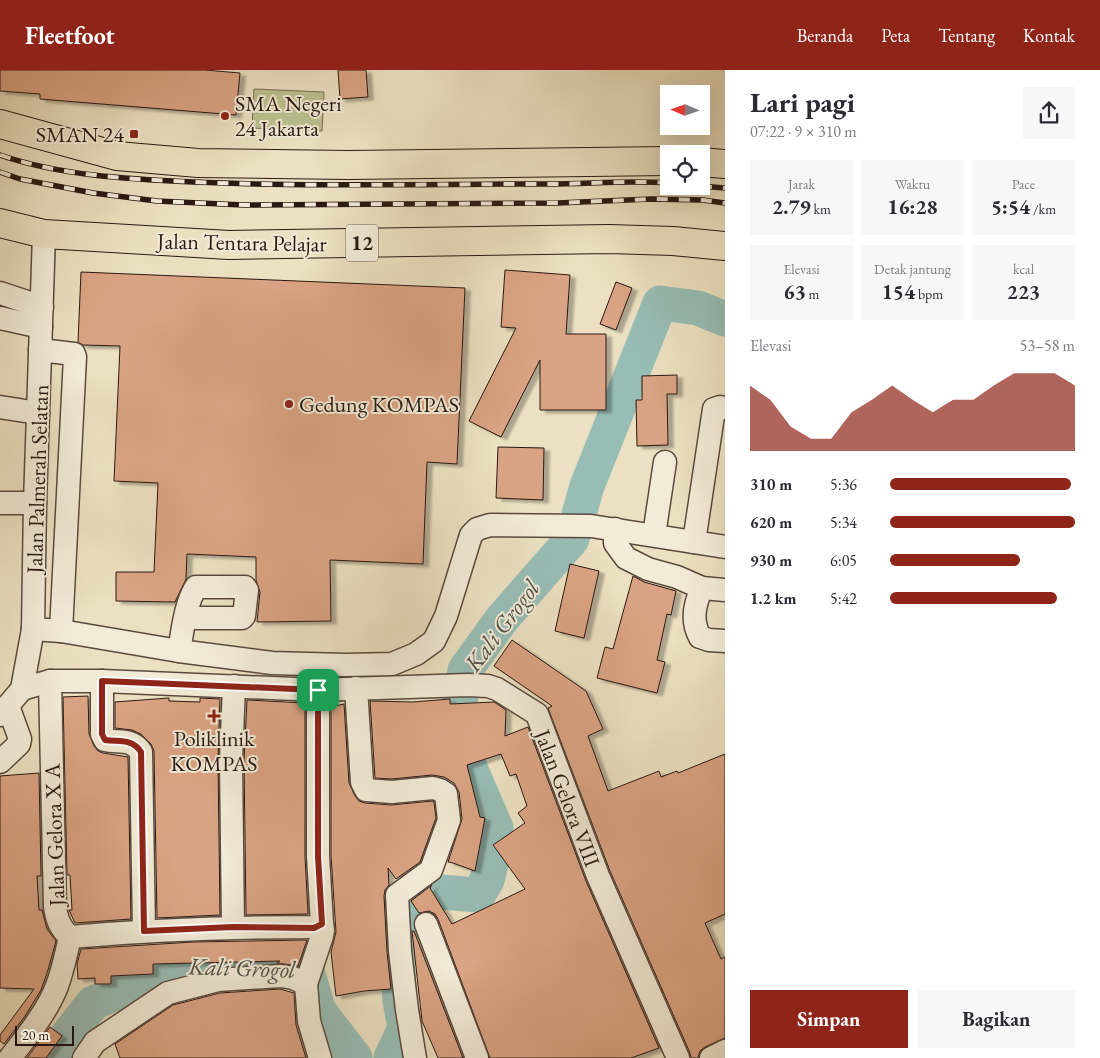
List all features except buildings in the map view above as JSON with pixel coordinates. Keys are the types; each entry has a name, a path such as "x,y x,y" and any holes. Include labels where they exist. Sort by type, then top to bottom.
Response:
{"highway":[{"path":"0,124 117,156 198,163 349,164 660,161"},
{"path":"710,163 725,164"},
{"name":"Jalan Tentara Pelajar","path":"0,223 44,234 229,245 609,239 674,241 725,246"}],"street":[{"name":"Jalan Palmerah Selatan","path":"4,711 22,688 33,629 35,503 44,234"},
{"path":"0,293 41,317"},
{"path":"0,318 41,317"},
{"path":"40,350 74,354 74,388 61,631"},
{"path":"39,387 74,388"},
{"path":"0,407 38,413"},
{"path":"694,542 714,409 725,408"},
{"path":"654,535 666,462"},
{"path":"0,503 35,503"},
{"path":"33,629 61,631 179,651 272,662 345,665 392,664 416,654 434,641 446,616 471,535 478,529 490,525 591,526 725,547"},
{"path":"615,529 615,543 626,558 648,569 678,577 702,588 725,590"},
{"path":"702,588 696,602 695,628 700,637 709,640 725,641"},
{"path":"179,651 186,618"},
{"name":"Jalan Gelora VIII","path":"22,688 50,681 102,681 318,690 460,686 488,686 497,689 537,714 598,876 678,1058"},
{"name":"Jalan Gelora X A","path":"10,1058 40,1017 56,989 63,970 70,937 62,930 55,907 50,681"},
{"path":"102,681 102,734 105,740 133,743 141,752 144,931"},
{"path":"233,927 231,760 234,686"},
{"path":"356,688 362,782 366,790 392,792 433,788 446,794 448,804 449,820 432,870 397,895 400,951 415,1058"},
{"path":"318,690 318,856 323,930 308,976 309,1021 320,1058"},
{"path":"0,762 19,744 20,739 4,711"},
{"path":"70,937 233,927 314,928 322,924"},
{"path":"426,924 477,1058"},
{"path":"84,1058 95,1042 168,993 218,980 308,976"},
{"path":"711,1058 725,1051"}],"green space":[{"path":"254,89 324,92 322,131 252,128"}],"waterway":[{"name":"Kali Grogol","path":"391,1058 405,1028 400,1001 396,940 414,907 440,892 478,895 487,880 494,852 496,828 455,733 465,670 502,619 572,539 587,486 660,303 698,308 725,319"},
{"name":"Kali Grogol","path":"50,1058 93,1003 180,965 306,968 319,1011 355,1058"}],"railway":[{"path":"0,155 47,168 120,178 238,184 660,183"},
{"path":"0,172 20,179 93,193 157,201 243,205 558,203 651,199 703,200 725,203"},
{"path":"710,187 725,188"}],"place":[{"name":"SMA Negeri 24 Jakarta","path":"225,116"},
{"name":"SMAN 24","path":"134,134"},
{"name":"Gedung KOMPAS","path":"289,404"},
{"name":"Poliklinik KOMPAS","path":"214,716"}],"route":[{"path":"102,681 318,690 318,856 322,924 314,928 233,927 144,931 141,752 133,743 105,740 102,734 102,681"}]}
